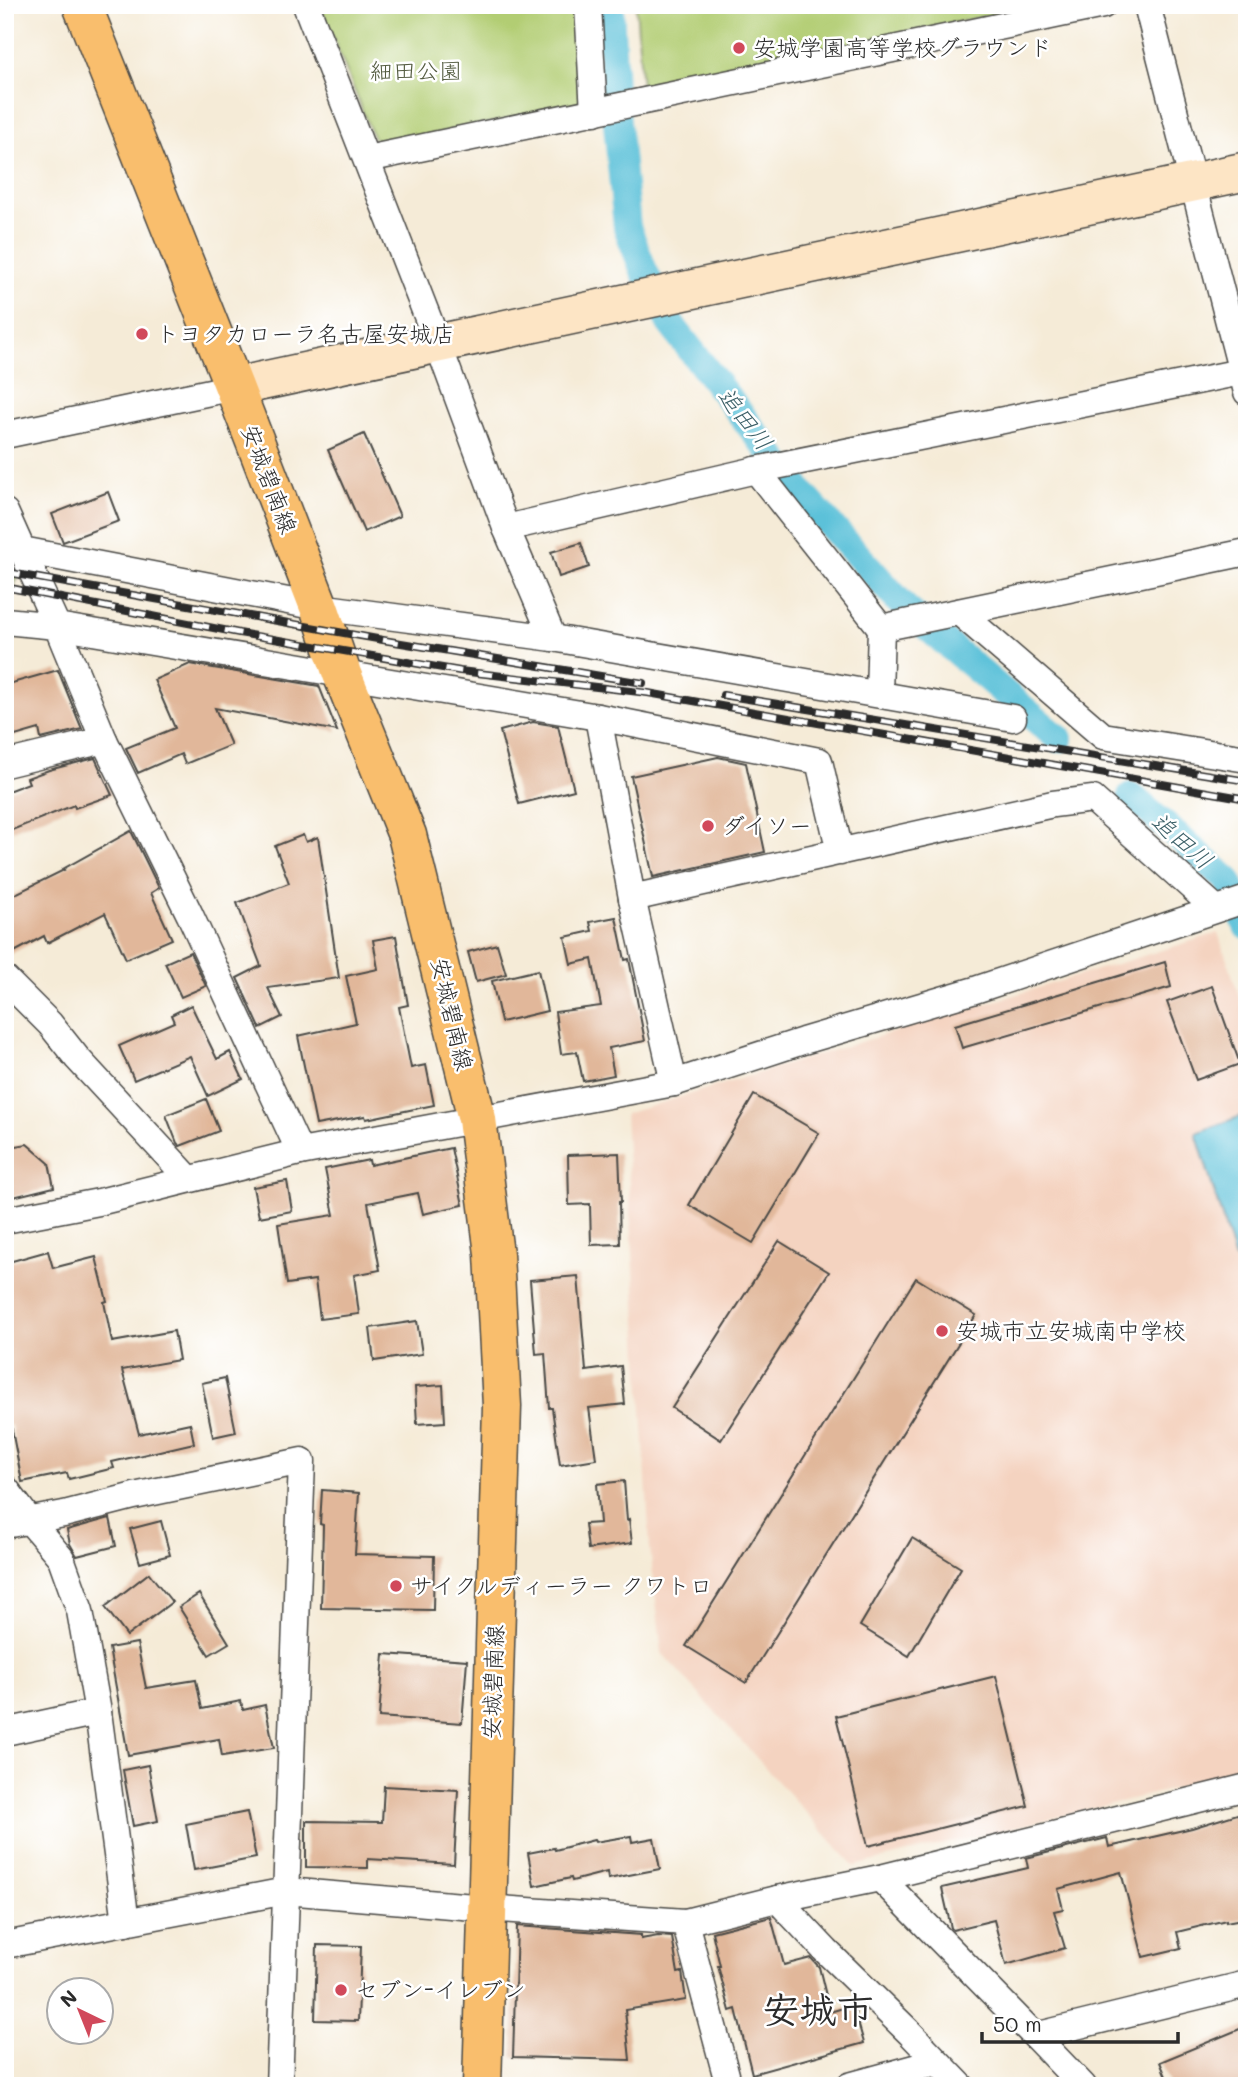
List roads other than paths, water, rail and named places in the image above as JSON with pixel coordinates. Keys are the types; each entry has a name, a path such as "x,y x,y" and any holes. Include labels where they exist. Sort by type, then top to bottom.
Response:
{"main road":[{"name":"安城碧南線","path":"82,5 234,387 342,674 407,835 477,1119 494,1254 502,1406 482,2086"}],"street":[{"path":"306,5 438,344 506,528 553,638"},
{"path":"588,5 608,109"},
{"path":"367,159 1103,5"},
{"path":"506,528 773,467 1244,382 1147,5"},
{"path":"5,435 1247,171"},
{"path":"773,467 881,628 879,694"},
{"path":"5,512 57,626 104,740 191,915 300,1153"},
{"path":"22,550 319,607 553,638 1013,718"},
{"path":"881,628 1247,552"},
{"path":"959,612 1103,736 1247,759"},
{"path":"5,621 57,626 598,717 819,761 840,852"},
{"path":"598,717 632,898 674,1083"},
{"path":"5,764 104,740"},
{"path":"632,898 1053,804 1093,799 1231,903"},
{"path":"5,1220 99,1202 300,1153 674,1083 972,991 1231,903"},
{"path":"5,979 50,1024 77,1058 189,1180"},
{"path":"17,1523 302,1461 279,2086"},
{"path":"5,1488 17,1523 61,1558 80,1611 126,1922"},
{"path":"5,1732 97,1713"},
{"path":"5,1945 286,1891 685,1922 880,1878 1247,1787"},
{"path":"880,1878 1083,2086"},
{"path":"778,1899 961,2086"},
{"path":"685,1922 729,2086"},
{"path":"1035,2036 1247,1984"},
{"path":"849,2086 937,2062"}],"water":[{"path":"1247,1114 1247,1255 1235,1259 1196,1133"}],"waterway":[{"name":"追田川","path":"610,5 614,92 627,227 644,271 670,323 805,497 906,609 1059,739"},
{"name":"追田川","path":"1131,796 1228,880 1247,926"}],"railway":[{"path":"5,572 383,640 643,683"},
{"path":"5,587 239,633 460,671 648,693 1247,799"},
{"path":"723,695 1247,781"}],"place":[{"name":"安城学園高等学校グラウンド","path":"739,48"},
{"name":"トヨタカローラ名古屋安城店","path":"142,334"},
{"name":"ダイソー","path":"708,826"},
{"name":"安城市立安城南中学校","path":"942,1331"},
{"name":"サイクルディーラー クワトロ","path":"396,1586"},
{"name":"セブン-イレブン","path":"341,1990"}],"district":[{"name":"安城市","path":"818,2010"}],"park label":[{"name":"細田公園","path":"416,71"}]}
